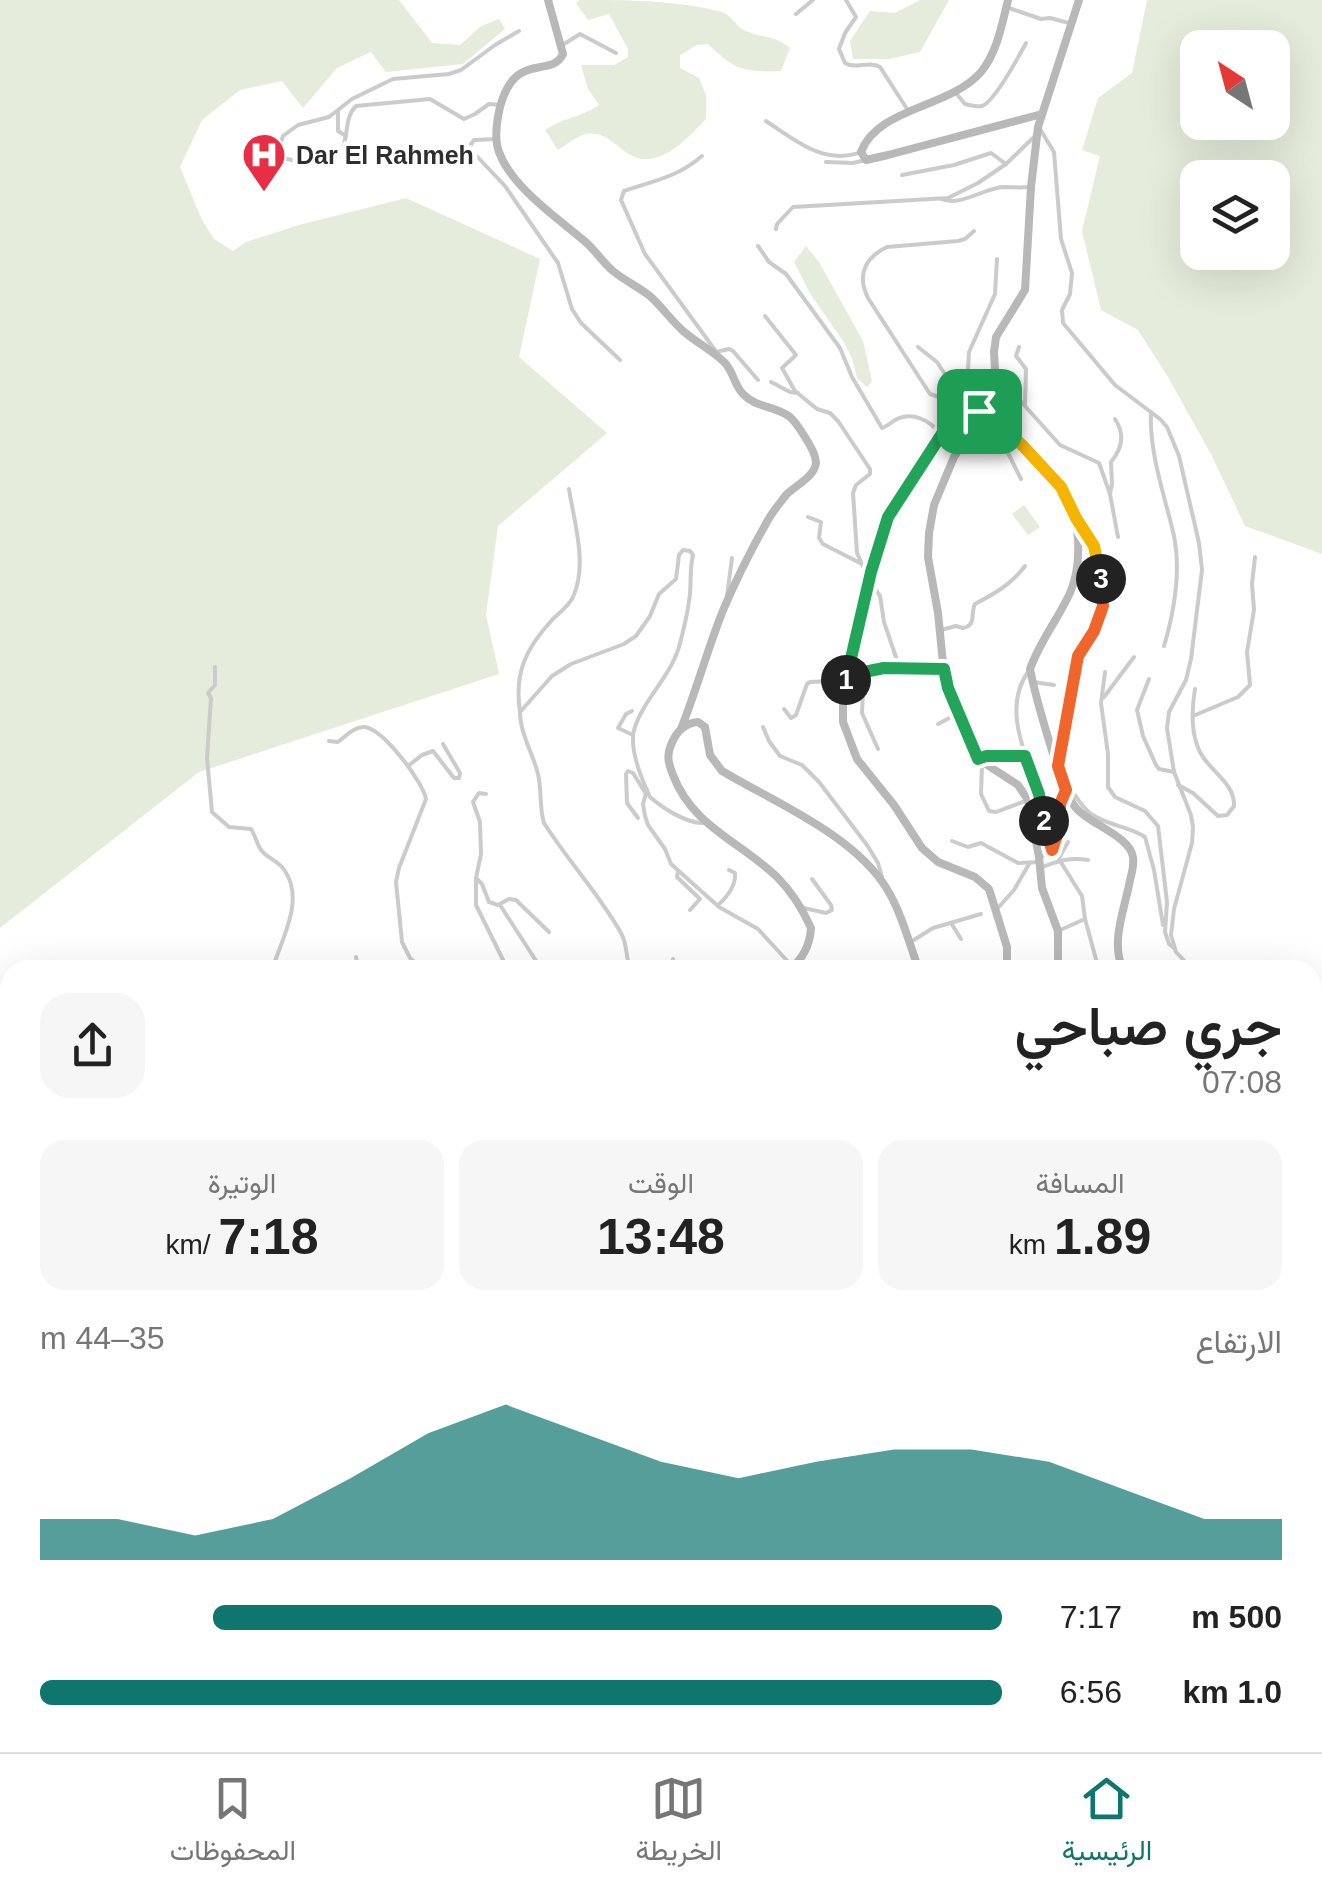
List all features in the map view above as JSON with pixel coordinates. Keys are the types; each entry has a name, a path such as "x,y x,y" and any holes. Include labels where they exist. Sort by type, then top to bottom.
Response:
{"street":[{"path":"548,0 563,54 556,64 532,67 519,74 507,88 500,105 498,151 534,198 582,238 613,271 643,290 680,329 716,354"},
{"path":"796,14 813,0"},
{"path":"846,0 856,17 841,40 839,49 845,63 880,67 910,112"},
{"path":"1028,800 996,812 989,811 981,794 980,762 946,682 928,564 929,533 934,505 954,457 992,397 996,337 1027,282 1038,130 1079,0"},
{"path":"826,162 852,162 863,156 869,137 880,127 970,82 991,56 1007,3 1041,19 1072,24"},
{"path":"500,105 489,104 464,119 430,99 356,106 349,114 343,150 334,156 292,160 279,154 280,141 293,128 329,118 352,100 393,79 461,70 519,32"},
{"path":"562,46 580,34 616,53"},
{"path":"954,92 965,104 982,106 1006,78 1026,44"},
{"path":"338,112 338,131 346,136"},
{"path":"766,121 819,154 846,157 1042,114"},
{"path":"776,229 793,207 941,199 1006,164 1038,130"},
{"path":"1038,130 1054,152 1060,239 1072,272 1070,294 1062,310 1063,323 1115,384 1167,426 1176,448 1202,560 1191,660 1168,721 1174,772 1191,815 1192,839 1165,928"},
{"path":"496,139 474,140 471,150 505,186 558,263 572,309 581,323 620,360"},
{"path":"902,175 991,153 1006,164"},
{"path":"702,156 668,178 624,191 621,200 645,254 728,366 744,396 792,420 809,444 816,466 770,517 728,600 668,760 683,795 705,823 774,874 799,906 811,934 797,960"},
{"path":"941,199 956,202 1004,187 1031,187"},
{"path":"966,388 938,397 930,394 868,298 862,275 879,250 958,241 974,231"},
{"path":"758,246 769,262 786,274 840,348 882,428 900,418 918,418 930,422 940,435"},
{"path":"982,417 966,388 969,352 995,294 997,259"},
{"path":"765,316 796,355 782,369 798,393 834,417 870,469 853,493 857,550 880,596 884,622 900,669"},
{"path":"1018,347 1016,356 1026,372 1025,405"},
{"path":"918,348 936,362 957,393"},
{"path":"716,354 733,350 758,380"},
{"path":"996,381 1008,387 1060,445 1099,463 1118,537"},
{"path":"772,382 798,393"},
{"path":"1151,412 1156,460 1176,559 1174,608 1164,646"},
{"path":"1008,960 992,893 982,882 938,862 922,848 857,759 842,722 842,696 888,517 940,435 959,417 982,417 1013,436 1061,487 1097,553 1103,606 1094,631 1078,656 1058,766"},
{"path":"1110,494 1112,462 1122,434 1115,419"},
{"path":"1013,436 1006,449 1021,479"},
{"path":"568,489 580,563 576,587 570,603 540,633 528,652 517,690 522,728 540,779 544,823 614,922 626,942 629,960"},
{"path":"808,517 822,523 819,538 824,544 862,564"},
{"path":"1076,518 1076,578 1020,684 1018,728 1052,852 1082,894 1096,960"},
{"path":"520,712 552,676 636,636 659,594 674,583 679,553 687,550 693,555 683,633 674,660 633,735 646,792 643,807 669,861 718,905 758,929 786,960"},
{"path":"1193,716 1238,698 1250,685 1246,652 1254,610 1255,556"},
{"path":"728,600 732,558"},
{"path":"941,630 969,626 976,604 998,591 1025,566"},
{"path":"1101,703 1134,657"},
{"path":"215,668 215,684 208,690 207,758 212,812 229,827 250,829 262,851 286,872 292,899 288,928 276,960"},
{"path":"784,709 790,717 796,716 808,682 846,680 884,668 944,669"},
{"path":"1030,669 1072,802 1080,812 1125,842 1133,854 1117,943 1119,960"},
{"path":"1105,672 1101,703 1109,790 1145,811 1160,832 1174,948"},
{"path":"864,674 862,713 878,749"},
{"path":"1149,679 1138,705 1138,720 1154,763 1161,770 1174,772"},
{"path":"1033,682 1054,684"},
{"path":"1178,785 1188,788 1218,816 1227,815 1234,806 1232,792 1197,747 1195,689"},
{"path":"632,711 618,728 633,735"},
{"path":"938,724 960,713"},
{"path":"680,729 700,722 717,766 840,840 870,866 885,886"},
{"path":"763,727 780,756 802,765 819,782 867,845 878,862 915,960"},
{"path":"329,741 338,742 355,729 370,728 408,766 426,795 397,872 404,948 412,960"},
{"path":"408,766 433,751 458,778 460,773 443,744"},
{"path":"980,762 986,756 1025,756"},
{"path":"980,762 1018,784 1028,800 1042,888 1058,932 1058,960"},
{"path":"638,818 626,800 628,771 652,800 692,822 705,823"},
{"path":"1066,790 1070,788 1093,815 1145,837 1167,940 1184,960"},
{"path":"1040,862 1052,852 1066,790"},
{"path":"486,794 479,792 474,799 480,822 481,854 475,895 503,960"},
{"path":"952,841 968,846 981,843 1016,862 1029,864 1088,860"},
{"path":"1060,859 1068,842"},
{"path":"996,909 1014,890 1029,864"},
{"path":"678,870 677,876 700,900 690,910"},
{"path":"718,905 728,895 736,877 729,870"},
{"path":"476,878 489,902 500,905 536,960"},
{"path":"799,906 826,914 832,910 812,879"},
{"path":"500,905 509,898 518,900 550,932"},
{"path":"909,943 925,932 981,914"},
{"path":"1058,932 1085,918"},
{"path":"951,922 961,939"}],"green space":[{"path":"0,0 399,0 432,43 460,45 481,26 499,19 505,29 463,64 386,72 371,52 337,68 303,108 282,81 240,90 202,120 180,167 202,220 214,239 233,251 246,242 299,225 406,198 540,259 519,357 607,433 498,526 486,615 499,674 199,772 0,928"},
{"path":"579,0 705,8 722,12 743,29 790,48 781,71 741,68 708,44 697,45 680,55 680,68 699,78 706,95 706,119 681,144 660,156 638,158 603,136 592,134 558,150 545,130 599,105 588,89 581,65 614,65 628,57 628,49 609,14 588,20 576,3"},
{"path":"920,0 949,0 920,52 889,59 853,59 850,41 870,11 895,13"},
{"path":"1147,0 1322,0 1322,554 1245,526 1212,456 1138,330 1101,310 1082,231 1100,156 1082,150 1098,98 1132,73"},
{"path":"806,246 863,341 872,381 867,387 857,378 843,341 794,262"},
{"path":"1024,505 1040,527 1028,535 1012,514"}],"place":[{"name":"Dar El Rahmeh","path":"264,193"}],"route":[{"path":"992,397 990,416 1061,487 1090,537 1098,560 1103,606 1091,638 1077,660 1058,766 1066,790 1052,850 1025,756 978,759 944,669 884,668 846,680 888,517 947,426 959,417 979,411 992,397"}]}
